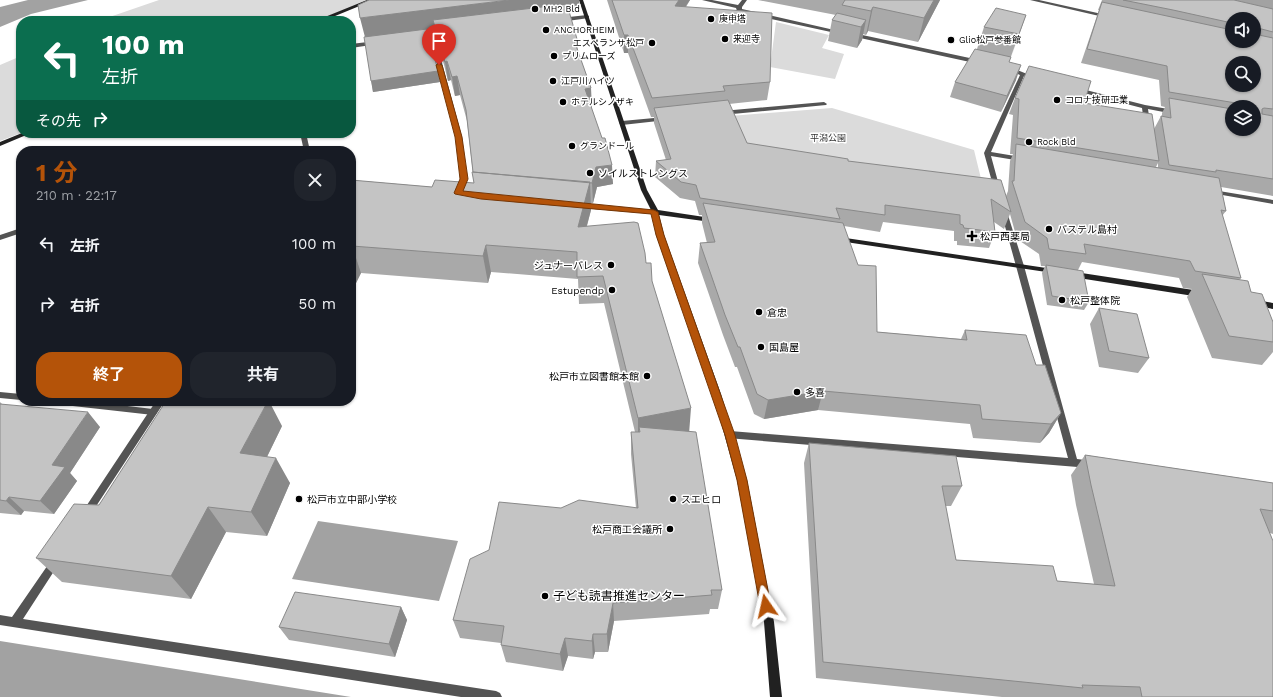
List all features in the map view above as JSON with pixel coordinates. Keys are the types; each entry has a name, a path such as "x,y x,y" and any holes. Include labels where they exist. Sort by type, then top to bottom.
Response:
{"street":[{"path":"331,16 372,0"},
{"path":"581,0 644,190 654,212 660,235 730,435 742,480 769,622 776,697"},
{"path":"704,0 739,7 739,10 988,64"},
{"path":"739,7 745,0"},
{"path":"1032,0 1116,18"},
{"path":"556,20 587,16"},
{"path":"410,39 455,33"},
{"path":"432,36 458,137 464,179 458,193"},
{"path":"356,45 380,42"},
{"path":"1004,68 1037,79"},
{"path":"1000,198 986,153 1022,75"},
{"path":"1068,87 1144,107 1184,114"},
{"path":"715,114 824,104"},
{"path":"1144,107 1148,129"},
{"path":"622,123 668,118"},
{"path":"0,144 16,138"},
{"path":"986,153 1031,160"},
{"path":"1203,190 1273,202"},
{"path":"450,192 466,194"},
{"path":"575,205 654,212 715,221"},
{"path":"1002,205 1073,462"},
{"path":"0,238 16,232"},
{"path":"832,238 1204,295"},
{"path":"1250,302 1273,306"},
{"path":"0,395 16,397"},
{"path":"100,406 154,412"},
{"path":"80,524 158,406"},
{"path":"730,435 1096,465"},
{"path":"15,622 58,557"},
{"path":"0,620 496,697"}],"green space":[{"path":"159,0 370,0 328,16 113,16"},
{"path":"776,22 829,35 822,48 844,54 835,79 770,67"},
{"path":"16,58 16,135 0,141 0,65"},
{"name":"平潟公園","path":"832,108 974,150 984,191 750,158 730,116"}],"shaded area":[{"path":"28,0 88,0 26,16 16,16 16,20 0,27 0,7"},
{"path":"1224,0 1273,0 1273,12"},
{"path":"318,521 458,541 439,601 292,579"},
{"path":"0,641 351,697 0,697"}],"building":[{"path":"369,0 509,0 360,18 358,5"},
{"path":"612,0 679,0 675,6 772,13 770,82 723,86 725,91 652,98 628,35 624,35"},
{"path":"845,0 934,0 924,18 873,7 871,11 842,5"},
{"path":"1123,0 1234,0 1273,9 1273,32 1261,29 1261,12 1225,12 1225,21"},
{"path":"1102,2 1225,28 1225,48 1261,48 1261,35 1273,38 1273,109 1264,108 1262,109 1262,114 1273,116 1273,179 1216,170 1216,172 1169,165 1161,116 1171,118 1169,98 1225,108 1225,136 1261,136 1261,100 1225,100 1225,101 1169,92 1167,66 1087,49"},
{"path":"567,4 577,39 574,40 591,88 585,89 602,138 605,138 612,165 596,167 592,183 473,172 466,110 457,76 452,77 447,61 445,62 433,20"},
{"path":"996,8 1026,15 1019,34 984,27"},
{"path":"837,13 866,20 861,27 832,20"},
{"path":"427,29 438,71 371,81 364,37"},
{"path":"975,49 1011,57 1009,62 1021,65 1007,96 955,82"},
{"path":"1029,66 1091,81 1084,103 1152,114 1159,161 1017,138 1019,99 1015,98"},
{"path":"728,100 747,143 848,159 848,161 1001,180 1011,212 991,199 995,232 964,228 963,225 960,224 960,215 885,205 885,215 836,208 840,219 700,198 696,185 681,182 656,161 671,159 654,108"},
{"path":"1016,144 1219,178 1226,211 1221,210 1241,278 1195,271 1190,261 1084,244 1086,254 1049,249 1047,238 1025,222 1012,181 1014,181"},
{"path":"472,172 590,182 578,227 634,222 638,223 646,263 651,263 652,281 691,408 638,418 603,276 577,277 577,252 486,245 483,256 356,246 356,180 432,187 435,180 474,183"},
{"path":"703,203 843,223 858,265 876,266 877,332 967,340 965,330 1026,335 1036,365 1045,365 1061,413 1051,424 982,419 980,405 823,391 768,400 757,394 740,347 738,347 725,315 700,243 715,242"},
{"path":"1046,265 1083,271 1089,302 1052,296"},
{"path":"1202,274 1248,281 1251,292 1262,294 1273,322 1273,342 1229,336"},
{"path":"1099,308 1137,314 1149,358 1109,351"},
{"path":"0,404 88,412 52,465 65,467 40,501 9,497 6,501 0,500"},
{"path":"163,406 265,406 240,453 276,458 251,512 208,507 171,576 36,558 74,504 99,505"},
{"path":"639,427 696,432 722,590 711,590 712,595 613,603 607,634 593,634 592,641 565,638 560,654 501,645 504,626 453,620 470,559 489,550 499,502 561,508 579,500 638,508 631,432 640,432"},
{"path":"809,443 956,456 962,486 942,486 956,560 1053,566 1057,581 1115,586 1085,455 1273,483 1273,511 1260,509 1273,541 1273,697 1142,697 1140,687 1082,685 1083,688 823,662"},
{"path":"295,592 401,607 389,644 279,627"}],"place":[{"name":"MH2 Bld","path":"535,9"},
{"name":"庚申塔","path":"711,19"},
{"name":"ANCHORHEIM","path":"546,30"},
{"name":"来迎寺","path":"725,39"},
{"name":"Glio松戸参番館","path":"951,40"},
{"name":"エスペランサ松戸","path":"652,43"},
{"name":"プリムローズ","path":"554,56"},
{"name":"江戸川ハイツ","path":"553,81"},
{"name":"コロナ技研工業","path":"1057,100"},
{"name":"ホテルシノザキ","path":"563,102"},
{"name":"Rock Bld","path":"1029,142"},
{"name":"グランドール","path":"572,146"},
{"name":"ソイルストレングス","path":"590,173"},
{"name":"パステル島村","path":"1049,229"},
{"name":"松戸西薬局","path":"972,236"},
{"name":"ジュナーパレス","path":"611,265"},
{"name":"Estupendp","path":"612,290"},
{"name":"松戸整体院","path":"1062,300"},
{"name":"倉忠","path":"759,312"},
{"name":"国島屋","path":"761,347"},
{"name":"松戸市立図書館本館","path":"647,376"},
{"name":"多喜","path":"797,392"},
{"name":"松戸市立中部小学校","path":"299,499"},
{"name":"スエヒロ","path":"673,499"},
{"name":"松戸商工会議所","path":"670,529"},
{"name":"子ども読書推進センター","path":"545,596"}],"route":[{"path":"439,65 458,137 464,179 458,193 654,212 660,235 717,394 730,435 742,480 766,606"}]}
